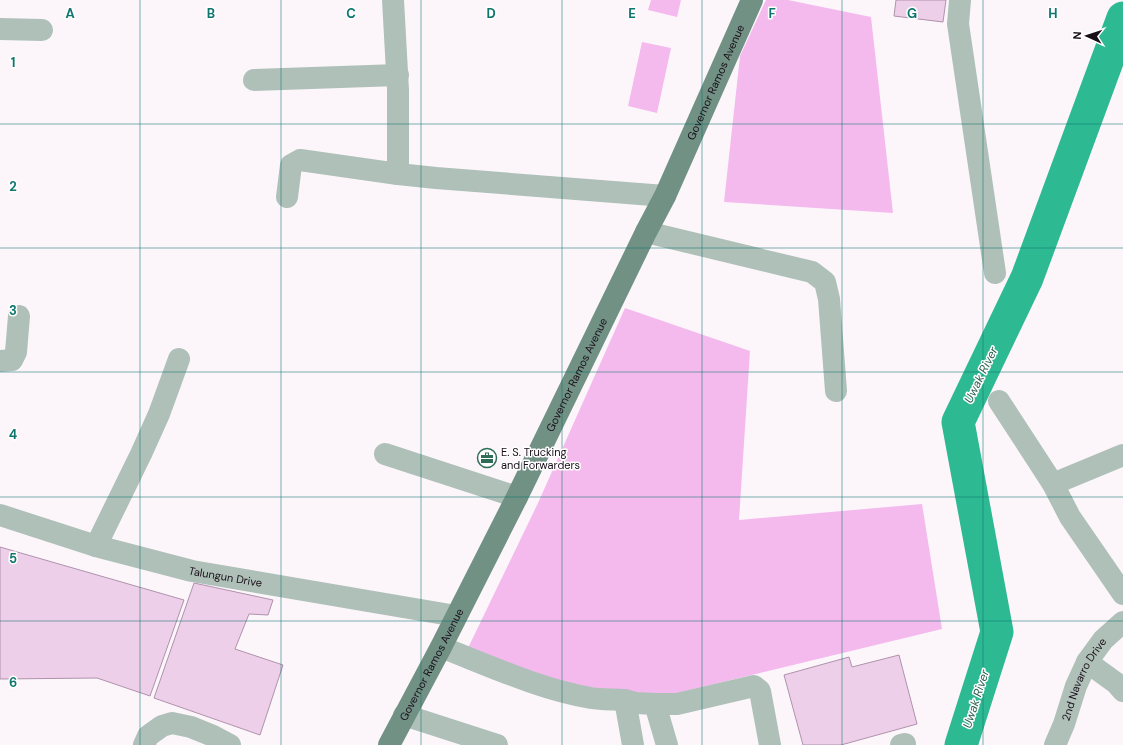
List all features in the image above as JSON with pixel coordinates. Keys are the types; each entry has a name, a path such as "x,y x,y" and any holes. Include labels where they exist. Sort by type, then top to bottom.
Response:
{"main road":[{"name":"Governor Ramos Avenue","path":"389,745 517,498 664,196 752,0"}],"street":[{"path":"392,0 398,74 398,174"},
{"path":"960,0 958,24 995,273"},
{"path":"0,29 42,30"},
{"path":"254,80 398,74"},
{"path":"287,197 291,165 300,160 436,178 664,196"},
{"path":"646,232 812,272 825,282 829,299 836,391"},
{"path":"0,361 12,360 16,352 19,316"},
{"path":"96,546 159,414 179,359"},
{"path":"999,401 1053,484 1070,517 1123,594"},
{"path":"385,454 517,498"},
{"path":"1053,484 1123,455"},
{"name":"Talungun Drive","path":"0,515 96,546 192,571 456,616"},
{"name":"2nd Navarro Drive","path":"1055,745 1064,724 1076,686 1087,662 1103,640 1123,622"},
{"path":"441,647 529,681 593,699 625,700 636,703 677,704 754,686 760,691 770,745"},
{"path":"1087,662 1116,683 1123,691"},
{"path":"625,700 633,745"},
{"path":"655,704 667,745"},
{"path":"404,715 497,745"},
{"path":"144,745 148,736 162,726 172,723 191,727 214,736 230,745"}],"shaded area":[{"path":"651,0 681,0 677,17 648,10"},
{"path":"766,0 788,0 871,17 893,213 724,202 740,56"},
{"path":"642,42 671,48 657,113 628,106"},
{"path":"625,308 750,351 739,520 922,504 942,629 665,696 562,684 468,648 538,503"}],"building":[{"path":"896,0 946,0 943,22 894,16"},
{"path":"0,547 184,600 150,696 97,678 0,679"},
{"path":"194,583 273,600 268,615 249,614 235,649 283,665 260,735 154,698"},
{"path":"899,655 917,724 841,745 803,745 784,675 849,657 852,667"}],"waterway":[{"name":"Uwak River","path":"961,745 997,632 958,422 1027,278 1123,18"}],"place":[{"name":"E. S. Trucking and Forwarders","path":"487,458"}]}
